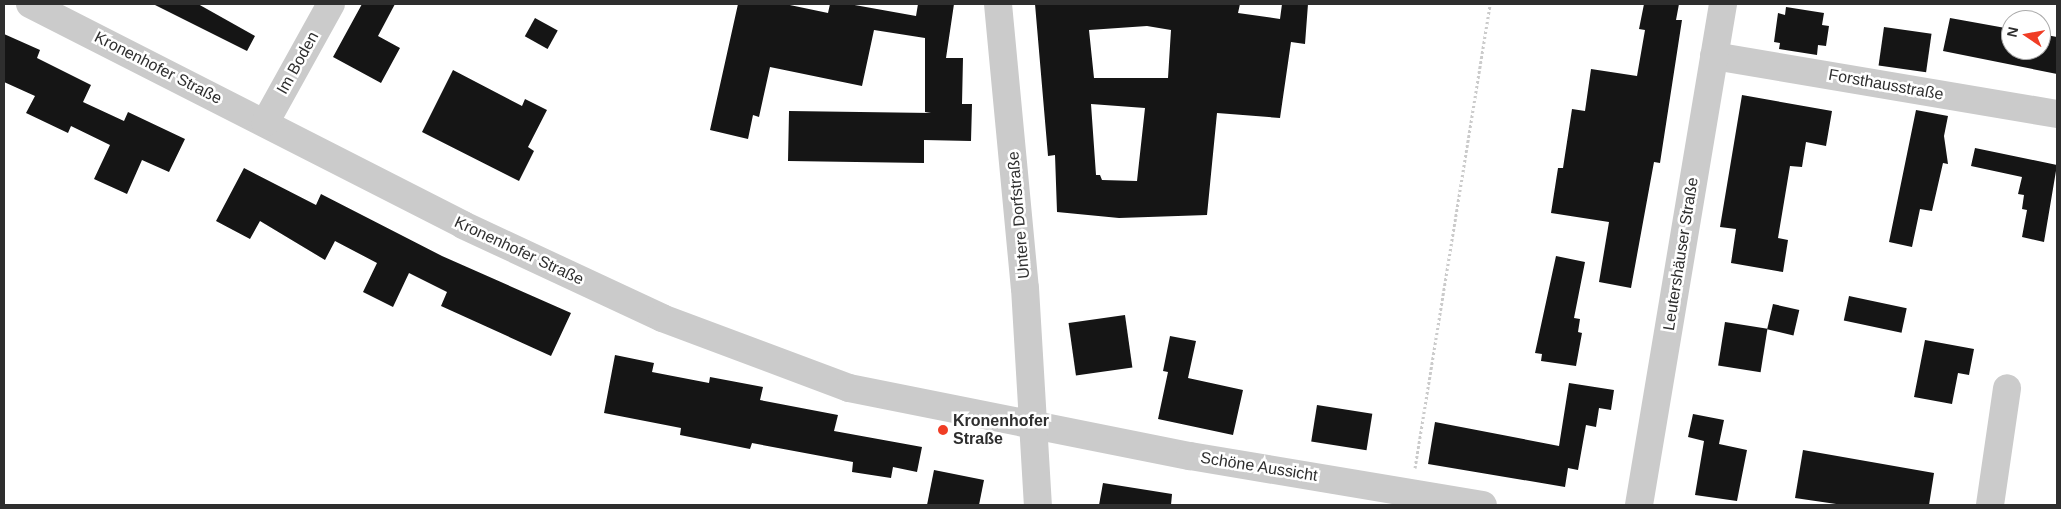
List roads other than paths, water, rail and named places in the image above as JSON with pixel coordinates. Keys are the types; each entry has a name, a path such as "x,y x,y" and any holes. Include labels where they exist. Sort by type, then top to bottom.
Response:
{"street":[{"name":"Kronenhofer Straße","path":"30,4 265,122 463,225 662,318 849,388 1036,427"},
{"name":"Im Boden","path":"265,122 330,4"},
{"name":"Untere Dorfstraße","path":"998,4 1036,427 1038,505"},
{"name":"Leutershäuser Straße","path":"1640,505 1723,4"},
{"name":"Forsthausstraße","path":"1714,56 2057,114"},
{"path":"1990,505 2006,388"},
{"name":"Schöne Aussicht","path":"1036,427 1483,505"}],"place":[{"name":"Kronenhofer Straße","path":"943,430"}]}
